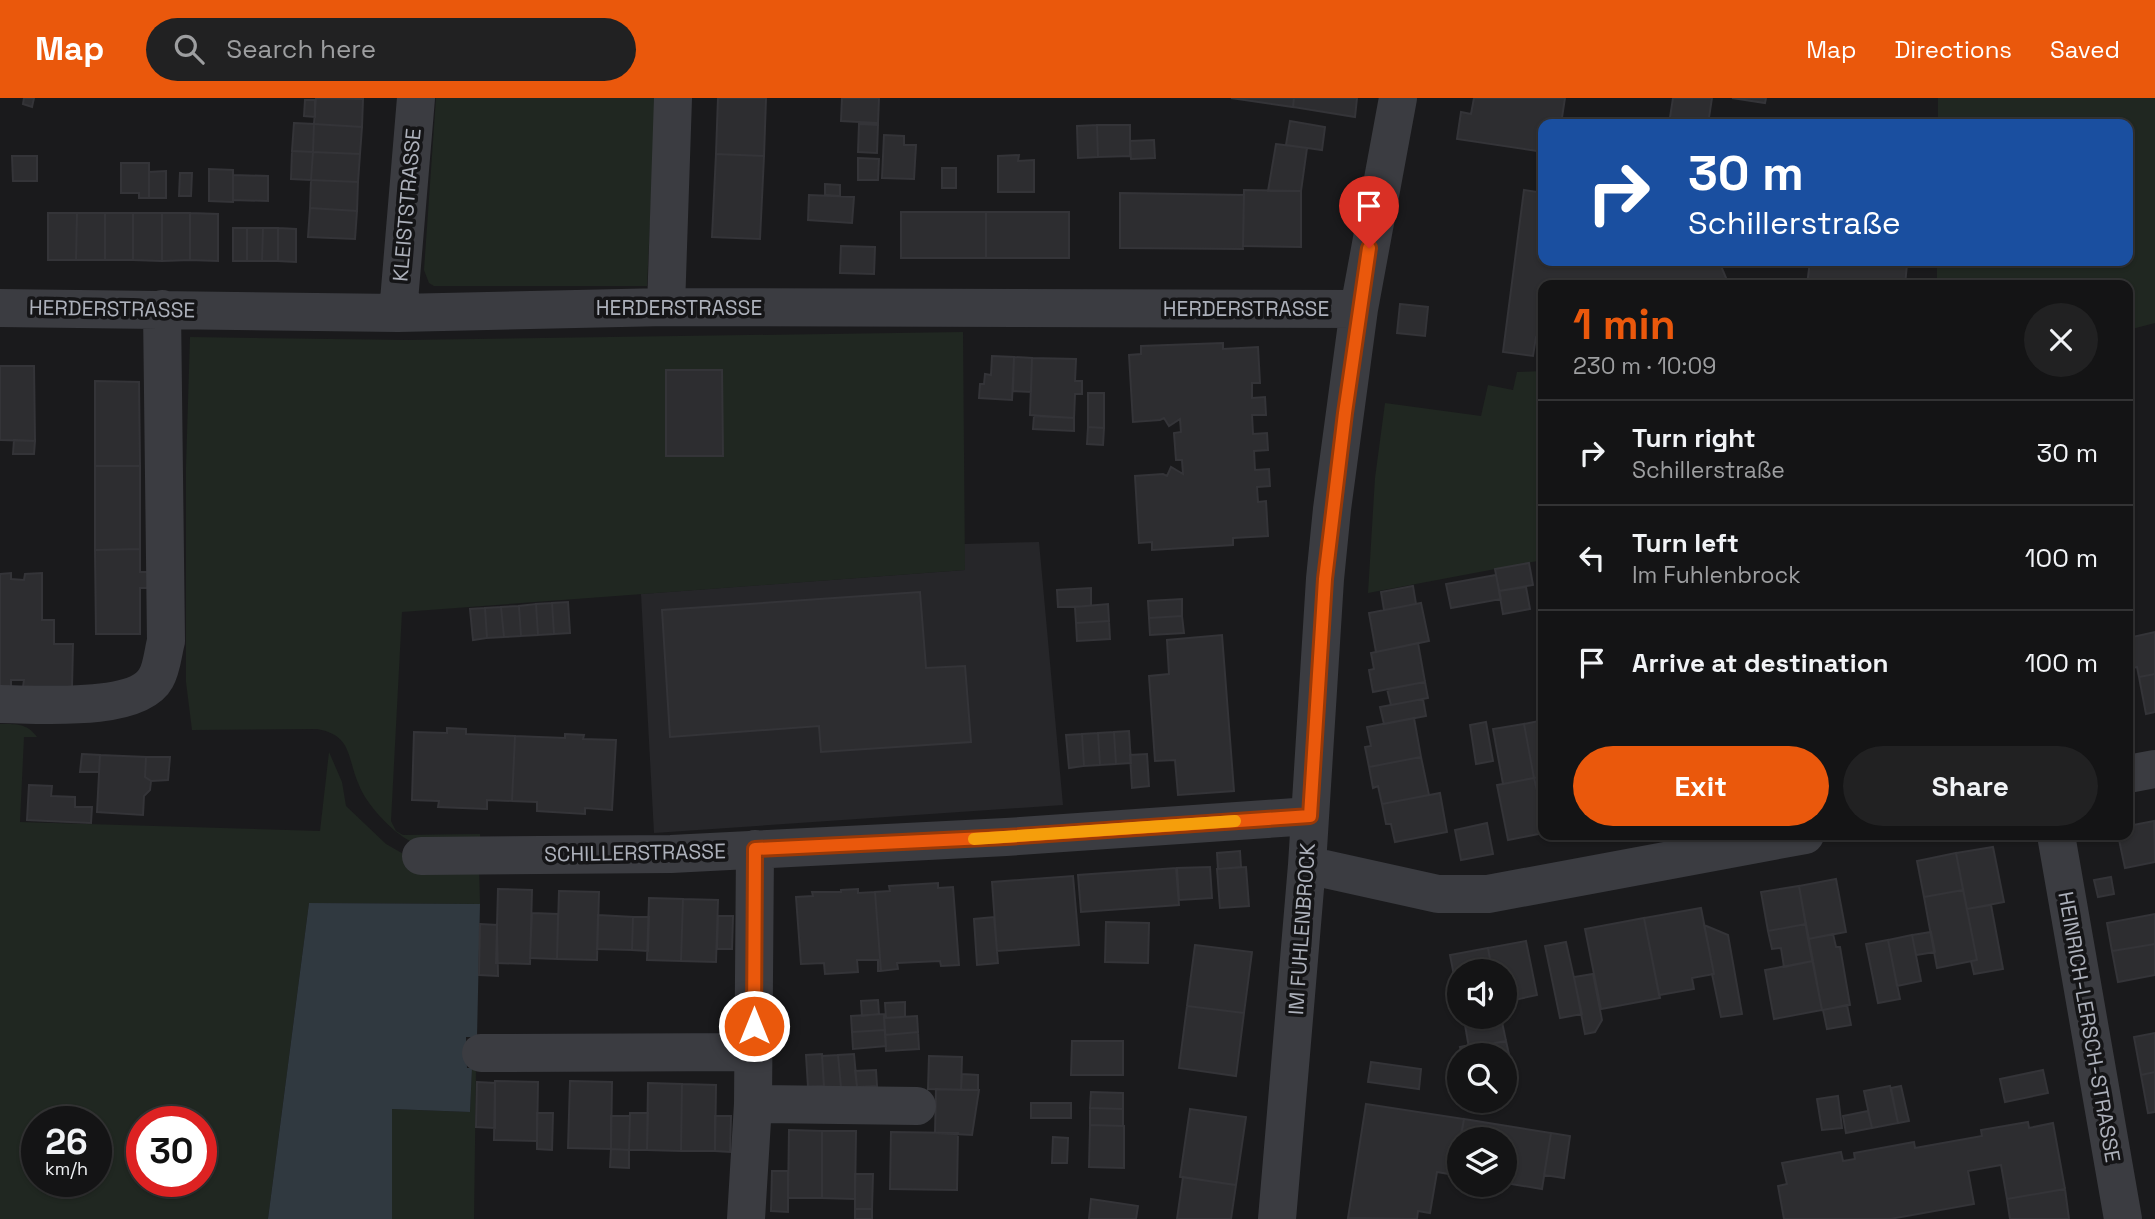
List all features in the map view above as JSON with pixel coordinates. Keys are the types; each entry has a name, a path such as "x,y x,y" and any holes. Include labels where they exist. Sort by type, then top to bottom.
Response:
{"street":[{"name":"KLEISTSTRASSE","path":"398,313 416,98"},
{"path":"666,307 673,98"},
{"name":"IM FUHLENBROCK","path":"1278,1219 1307,865 1325,579 1359,309 1398,98"},
{"name":"HERDERSTRASSE","path":"0,308 398,313 666,307 1359,309"},
{"path":"0,704 85,704 123,700 141,693 156,679 166,641 162,309"},
{"path":"2133,773 2155,769"},
{"name":"SCHILLERSTRASSE","path":"421,856 671,854 994,838 1310,816"},
{"path":"1307,865 1438,894 1488,894 1778,840"},
{"name":"HEINRICH-LERSCH-STRASSE","path":"2057,840 2123,1219"},
{"path":"746,1219 753,1104 755,849"},
{"path":"481,1054 754,1052"},
{"path":"753,1104 917,1106"}],"shaded area":[{"path":"436,98 656,98 647,286 434,286 429,283 424,270"},
{"path":"1938,98 2155,98 2155,323 2133,329 2133,280 1937,280 1937,266 2133,266 2133,119 1938,119"},
{"path":"963,332 965,570 402,612 391,821 396,831 403,835 480,834 480,853 416,843 395,831 367,800 347,750 337,737 329,732 317,729 192,730 186,682 186,467 190,337 407,340"},
{"path":"1538,371 1538,561 1368,593 1375,478 1385,403 1481,416 1488,385 1513,390 1517,372"},
{"path":"1039,542 1063,805 654,833 641,594 964,570 964,544"},
{"path":"0,724 25,727 37,737 24,737 20,822 320,831 329,752 342,782 346,806 386,844 407,856 479,866 480,904 309,903 268,1219 0,1219"},
{"path":"309,903 480,904 477,1037 466,1037 467,1068 472,1068 470,1112 392,1109 392,1219 268,1219"},
{"path":"472,1068 476,1069 474,1219 392,1219 392,1109 470,1112"}],"building":[{"path":"24,98 34,98 32,107 23,104"},
{"path":"316,98 363,99 362,127 314,124"},
{"path":"718,98 766,98 764,156 716,154"},
{"path":"842,98 879,98 878,123 841,121"},
{"path":"1231,98 1294,98 1293,107"},
{"path":"1294,98 1357,98 1355,117 1293,107"},
{"path":"1474,98 1565,98 1562,119 1538,119 1538,151 1457,139 1461,112 1471,114"},
{"path":"1673,98 1712,98 1709,119 1670,119"},
{"path":"1732,98 1766,98 1765,103"},
{"path":"305,100 315,100 315,117 304,116"},
{"path":"1290,121 1325,127 1322,150 1286,145"},
{"path":"294,123 314,124 313,152 292,151"},
{"path":"314,124 362,127 360,154 313,152"},
{"path":"859,124 878,125 877,153 858,152"},
{"path":"1097,125 1130,125 1130,156 1098,157"},
{"path":"1097,125 1098,157 1078,158 1077,126"},
{"path":"884,135 904,136 904,145 916,145 914,179 882,178"},
{"path":"1154,140 1155,158 1131,159 1130,141"},
{"path":"1276,144 1307,148 1301,191 1268,191"},
{"path":"292,151 313,152 311,180 291,179"},
{"path":"313,152 360,154 358,182 311,180"},
{"path":"716,154 764,156 760,239 712,237"},
{"path":"1019,155 1018,161 1034,160 1034,192 998,192 998,156"},
{"path":"12,156 37,156 37,181 13,181"},
{"path":"858,158 879,159 878,180 858,180"},
{"path":"121,163 149,163 149,198 139,198 139,193 121,193"},
{"path":"942,168 956,168 956,188 942,188"},
{"path":"209,169 233,170 233,202 209,201"},
{"path":"166,171 166,198 149,198 149,172"},
{"path":"180,173 192,173 191,196 179,196"},
{"path":"233,175 268,176 268,201 233,200"},
{"path":"311,180 358,182 357,211 310,208"},
{"path":"825,184 840,185 840,196 825,195"},
{"path":"1244,190 1301,191 1301,247 1243,246"},
{"path":"1524,190 1538,192 1538,266 1721,266 1727,280 1538,280 1538,337 1533,356 1503,352"},
{"path":"1120,193 1244,195 1243,249 1120,248"},
{"path":"809,195 854,197 852,223 808,220"},
{"path":"310,208 357,211 355,239 308,237"},
{"path":"901,212 986,212 986,258 901,258"},
{"path":"986,212 1069,212 1069,258 986,258"},
{"path":"48,213 77,213 76,260 48,260"},
{"path":"77,213 105,213 105,260 76,260"},
{"path":"105,213 133,213 133,260 105,260"},
{"path":"133,213 162,213 162,261 133,260"},
{"path":"162,213 190,213 190,260 162,261"},
{"path":"190,213 218,214 218,261 190,260"},
{"path":"233,228 247,228 247,261 233,261"},
{"path":"247,228 263,228 262,261 247,261"},
{"path":"263,228 278,228 278,261 262,261"},
{"path":"278,228 296,229 296,262 278,261"},
{"path":"841,246 875,247 874,274 840,273"},
{"path":"1809,266 1907,266 1905,280 1808,280"},
{"path":"1400,304 1428,307 1425,336 1397,333"},
{"path":"1223,343 1223,349 1258,347 1260,383 1252,383 1252,398 1265,397 1266,415 1252,415 1253,434 1267,433 1268,450 1254,451 1255,470 1269,469 1270,486 1257,487 1258,502 1266,501 1268,536 1233,538 1233,545 1152,550 1152,542 1139,543 1135,476 1167,476 1171,467 1183,474 1182,460 1176,460 1174,433 1181,432 1180,419 1169,426 1164,418 1133,422 1129,355 1141,354 1141,346"},
{"path":"992,356 1014,357 1012,400 979,398 980,384 984,384 985,374 991,375"},
{"path":"1014,357 1032,358 1031,392 1013,391"},
{"path":"1032,358 1076,359 1075,381 1082,381 1082,394 1075,394 1074,418 1030,415"},
{"path":"0,366 34,366 35,441 0,440"},
{"path":"666,370 722,370 723,456 666,456"},
{"path":"95,381 139,382 140,466 95,466"},
{"path":"1088,393 1104,393 1104,428 1088,427"},
{"path":"1034,416 1074,418 1074,431 1033,429"},
{"path":"1088,427 1104,428 1103,445 1087,444"},
{"path":"14,440 35,441 34,454 13,454"},
{"path":"95,466 140,466 140,549 95,550"},
{"path":"140,549 140,572 149,572 149,588 140,588 140,634 96,634 95,550"},
{"path":"1529,563 1533,585 1499,591 1495,569"},
{"path":"11,573 11,579 24,580 25,574 42,573 42,620 54,620 54,644 73,644 72,687 23,687 24,680 11,680 11,687 0,687 0,574"},
{"path":"1496,575 1501,599 1451,608 1446,584"},
{"path":"1413,586 1416,604 1384,610 1381,592"},
{"path":"1526,587 1530,609 1503,614 1499,591"},
{"path":"1091,588 1091,606 1058,607 1057,590"},
{"path":"920,592 926,668 965,666 971,742 821,752 819,726 670,737 662,610"},
{"path":"1182,599 1182,616 1149,618 1148,601"},
{"path":"568,602 570,633 554,634 552,603"},
{"path":"552,603 554,634 538,635 536,604"},
{"path":"1421,603 1429,641 1376,652 1369,613"},
{"path":"536,604 538,635 521,636 519,606"},
{"path":"1108,604 1109,621 1076,623 1075,607"},
{"path":"519,606 521,636 504,637 501,607"},
{"path":"501,607 504,637 487,638 485,608"},
{"path":"485,608 487,638 473,640 470,609"},
{"path":"1182,616 1184,633 1150,635 1149,618"},
{"path":"1109,621 1110,639 1077,641 1076,623"},
{"path":"2155,632 2155,674 2139,677 2137,667 2133,668 2133,637"},
{"path":"1222,635 1234,791 1178,795 1175,760 1155,761 1149,676 1169,674 1167,640"},
{"path":"1418,643 1425,682 1373,692 1369,670 1374,669 1371,653"},
{"path":"2155,674 2155,712 2146,714 2139,677"},
{"path":"1425,682 1428,698 1391,705 1387,689"},
{"path":"1423,699 1426,716 1384,724 1380,707"},
{"path":"1414,718 1421,757 1369,767 1365,747 1371,746 1367,727"},
{"path":"1538,721 1538,777 1534,778 1524,724"},
{"path":"1486,722 1493,761 1476,764 1470,725"},
{"path":"1524,724 1534,778 1503,784 1493,729"},
{"path":"447,728 466,729 466,734 515,736 512,801 487,800 487,809 438,807 439,801 412,800 414,732 447,733"},
{"path":"1129,731 1131,763 1116,764 1114,732"},
{"path":"1114,732 1116,764 1100,765 1098,733"},
{"path":"1098,733 1100,765 1084,766 1082,734"},
{"path":"565,734 584,735 583,739 616,740 612,810 585,808 585,814 537,811 537,802 512,801 515,736 565,738"},
{"path":"1082,734 1084,766 1069,768 1066,735"},
{"path":"82,754 100,755 99,772 80,772"},
{"path":"1147,754 1149,786 1132,788 1130,755"},
{"path":"100,755 146,757 145,777 151,781 150,790 144,796 143,815 97,812"},
{"path":"146,757 170,757 168,780 151,781 145,777"},
{"path":"1421,757 1429,795 1382,804 1378,786 1373,788 1369,767"},
{"path":"1538,777 1538,795 1534,778"},
{"path":"1534,778 1538,795 1538,834 1508,840 1497,785"},
{"path":"29,785 52,786 51,796 75,797 75,807 92,807 91,823 27,820"},
{"path":"1440,793 1447,832 1395,842 1391,824 1386,824 1382,804"},
{"path":"2154,821 2155,862 2125,868 2119,840 2133,840 2133,825"},
{"path":"1487,823 1493,854 1461,860 1455,830"},
{"path":"1993,847 2004,902 1967,909 1956,853"},
{"path":"1240,851 1241,867 1218,869 1217,853"},
{"path":"1956,853 1963,890 1924,897 1917,861"},
{"path":"1210,867 1212,898 1179,900 1177,868"},
{"path":"1246,867 1249,906 1220,908 1217,869"},
{"path":"1176,868 1179,905 1081,912 1078,875"},
{"path":"1073,876 1079,945 997,951 992,882"},
{"path":"2111,877 2114,894 2098,897 2094,880"},
{"path":"1836,879 1846,932 1808,939 1799,886"},
{"path":"938,883 938,888 953,887 959,965 941,966 940,961 897,963 898,969 881,971 875,892 890,891 889,886"},
{"path":"1799,886 1806,924 1768,931 1761,892"},
{"path":"498,889 532,890 530,964 496,963"},
{"path":"858,889 858,893 875,892 881,971 878,971 878,960 857,960 858,972 825,974 824,963 801,964 796,897 813,896 812,892"},
{"path":"1963,890 1977,960 1937,968 1924,897"},
{"path":"559,891 599,892 597,960 557,959"},
{"path":"649,898 683,899 681,961 647,960"},
{"path":"683,899 718,900 716,962 681,961"},
{"path":"1991,905 2003,969 1974,974 1971,961 1977,960 1967,909"},
{"path":"1701,908 1714,974 1692,978 1694,989 1659,995 1644,918"},
{"path":"532,913 558,914 557,959 530,958"},
{"path":"2155,914 2155,944 2112,951 2107,923"},
{"path":"598,915 633,917 632,950 597,949"},
{"path":"718,916 733,916 732,949 717,949"},
{"path":"633,917 649,917 648,951 632,950"},
{"path":"994,917 998,963 977,965 974,919"},
{"path":"1644,918 1660,998 1601,1009 1585,929"},
{"path":"1106,922 1149,923 1148,963 1105,962"},
{"path":"480,924 497,925 498,976 479,975"},
{"path":"1806,924 1813,961 1784,967 1781,948 1772,949 1768,931"},
{"path":"1704,925 1728,935 1742,1014 1721,1017"},
{"path":"1931,932 1935,952 1916,955 1912,935"},
{"path":"1833,934 1836,947 1840,947 1850,1005 1822,1010 1808,939"},
{"path":"1912,935 1921,981 1897,986 1888,940"},
{"path":"1888,940 1900,999 1878,1003 1866,944"},
{"path":"1526,941 1537,995 1517,999 1517,959 1490,959 1488,948"},
{"path":"1566,942 1582,1014 1560,1018 1545,946"},
{"path":"2155,944 2155,975 2118,982 2112,951"},
{"path":"1195,945 1252,952 1244,1013 1187,1006"},
{"path":"1488,948 1490,959 1451,959 1450,955"},
{"path":"1813,961 1822,1010 1774,1019 1765,970"},
{"path":"1593,974 1602,1020 1595,1032 1585,1034 1574,977"},
{"path":"878,1000 879,1014 862,1016 861,1001"},
{"path":"905,1002 905,1017 886,1018 885,1003"},
{"path":"1847,1005 1851,1025 1827,1029 1823,1010"},
{"path":"1187,1006 1244,1013 1236,1076 1179,1068"},
{"path":"884,1014 885,1030 852,1032 851,1016"},
{"path":"917,1016 918,1032 885,1035 884,1018"},
{"path":"1466,1029 1504,1029 1506,1041 1468,1043"},
{"path":"885,1030 886,1046 853,1049 852,1032"},
{"path":"918,1032 919,1049 886,1051 885,1035"},
{"path":"2155,1033 2155,1072 2141,1075 2134,1037"},
{"path":"1072,1041 1123,1041 1123,1075 1071,1075"},
{"path":"822,1054 824,1086 808,1087 806,1055"},
{"path":"854,1054 857,1087 841,1088 838,1055"},
{"path":"838,1055 841,1087 824,1088 822,1056"},
{"path":"929,1056 962,1057 961,1090 928,1089"},
{"path":"1371,1062 1421,1069 1419,1089 1368,1082"},
{"path":"876,1070 877,1086 857,1087 855,1071"},
{"path":"2043,1070 2048,1093 2005,1102 2000,1079"},
{"path":"2155,1072 2155,1112 2148,1113 2141,1075"},
{"path":"962,1074 978,1075 978,1090 961,1090"},
{"path":"495,1081 538,1082 537,1141 494,1140"},
{"path":"570,1081 612,1082 611,1149 568,1148"},
{"path":"477,1082 495,1083 495,1128 476,1127"},
{"path":"648,1083 682,1084 681,1151 647,1150"},
{"path":"682,1084 716,1085 715,1151 681,1151"},
{"path":"1890,1086 1898,1123 1872,1128 1864,1091"},
{"path":"1901,1086 1909,1121 1898,1123 1891,1088"},
{"path":"936,1089 979,1090 972,1135 935,1133"},
{"path":"1091,1092 1123,1093 1123,1109 1090,1108"},
{"path":"1838,1096 1842,1128 1822,1130 1817,1099"},
{"path":"1031,1103 1071,1103 1071,1118 1031,1118"},
{"path":"1366,1104 1464,1119 1463,1127 1447,1127 1447,1174 1437,1172 1430,1213 1418,1211 1417,1219 1348,1218"},
{"path":"1090,1108 1123,1109 1123,1126 1090,1125"},
{"path":"1190,1109 1246,1117 1236,1185 1180,1177"},
{"path":"1868,1111 1872,1128 1846,1133 1843,1116"},
{"path":"537,1113 553,1113 552,1150 537,1149"},
{"path":"630,1113 648,1113 647,1150 629,1150"},
{"path":"611,1116 630,1116 629,1150 611,1149"},
{"path":"715,1116 731,1116 730,1152 715,1151"},
{"path":"1464,1119 1514,1127 1462,1127"},
{"path":"2028,1122 2029,1128 2053,1123 2065,1189 2007,1199 2001,1165 1968,1171 1974,1204 1890,1219 1784,1219 1778,1186 1787,1184 1782,1163 1841,1152 1843,1161 1855,1159 1854,1153 1914,1142 1915,1148 1982,1136 1981,1130"},
{"path":"1090,1125 1124,1126 1124,1168 1089,1167"},
{"path":"1517,1128 1551,1133 1542,1189 1517,1185"},
{"path":"789,1130 822,1131 822,1198 788,1198"},
{"path":"822,1131 856,1131 855,1199 822,1198"},
{"path":"891,1132 958,1133 957,1190 890,1189"},
{"path":"1551,1133 1570,1136 1564,1178 1544,1175"},
{"path":"1053,1137 1068,1138 1067,1163 1052,1163"},
{"path":"611,1149 629,1150 629,1168 610,1167"},
{"path":"772,1171 788,1171 788,1212 771,1211"},
{"path":"855,1174 873,1174 872,1209 855,1209"},
{"path":"1183,1177 1236,1185 1231,1219 1177,1219"},
{"path":"2065,1189 2069,1219 2010,1219 2007,1199"},
{"path":"1091,1199 1138,1206 1136,1219 1089,1219"},
{"path":"855,1209 872,1209 872,1219 855,1219"}],"slow traffic":[{"path":"974,839 1235,821"}],"route":[{"path":"754,1026 755,849 1006,837 1310,816 1332,509 1369,248"}]}
